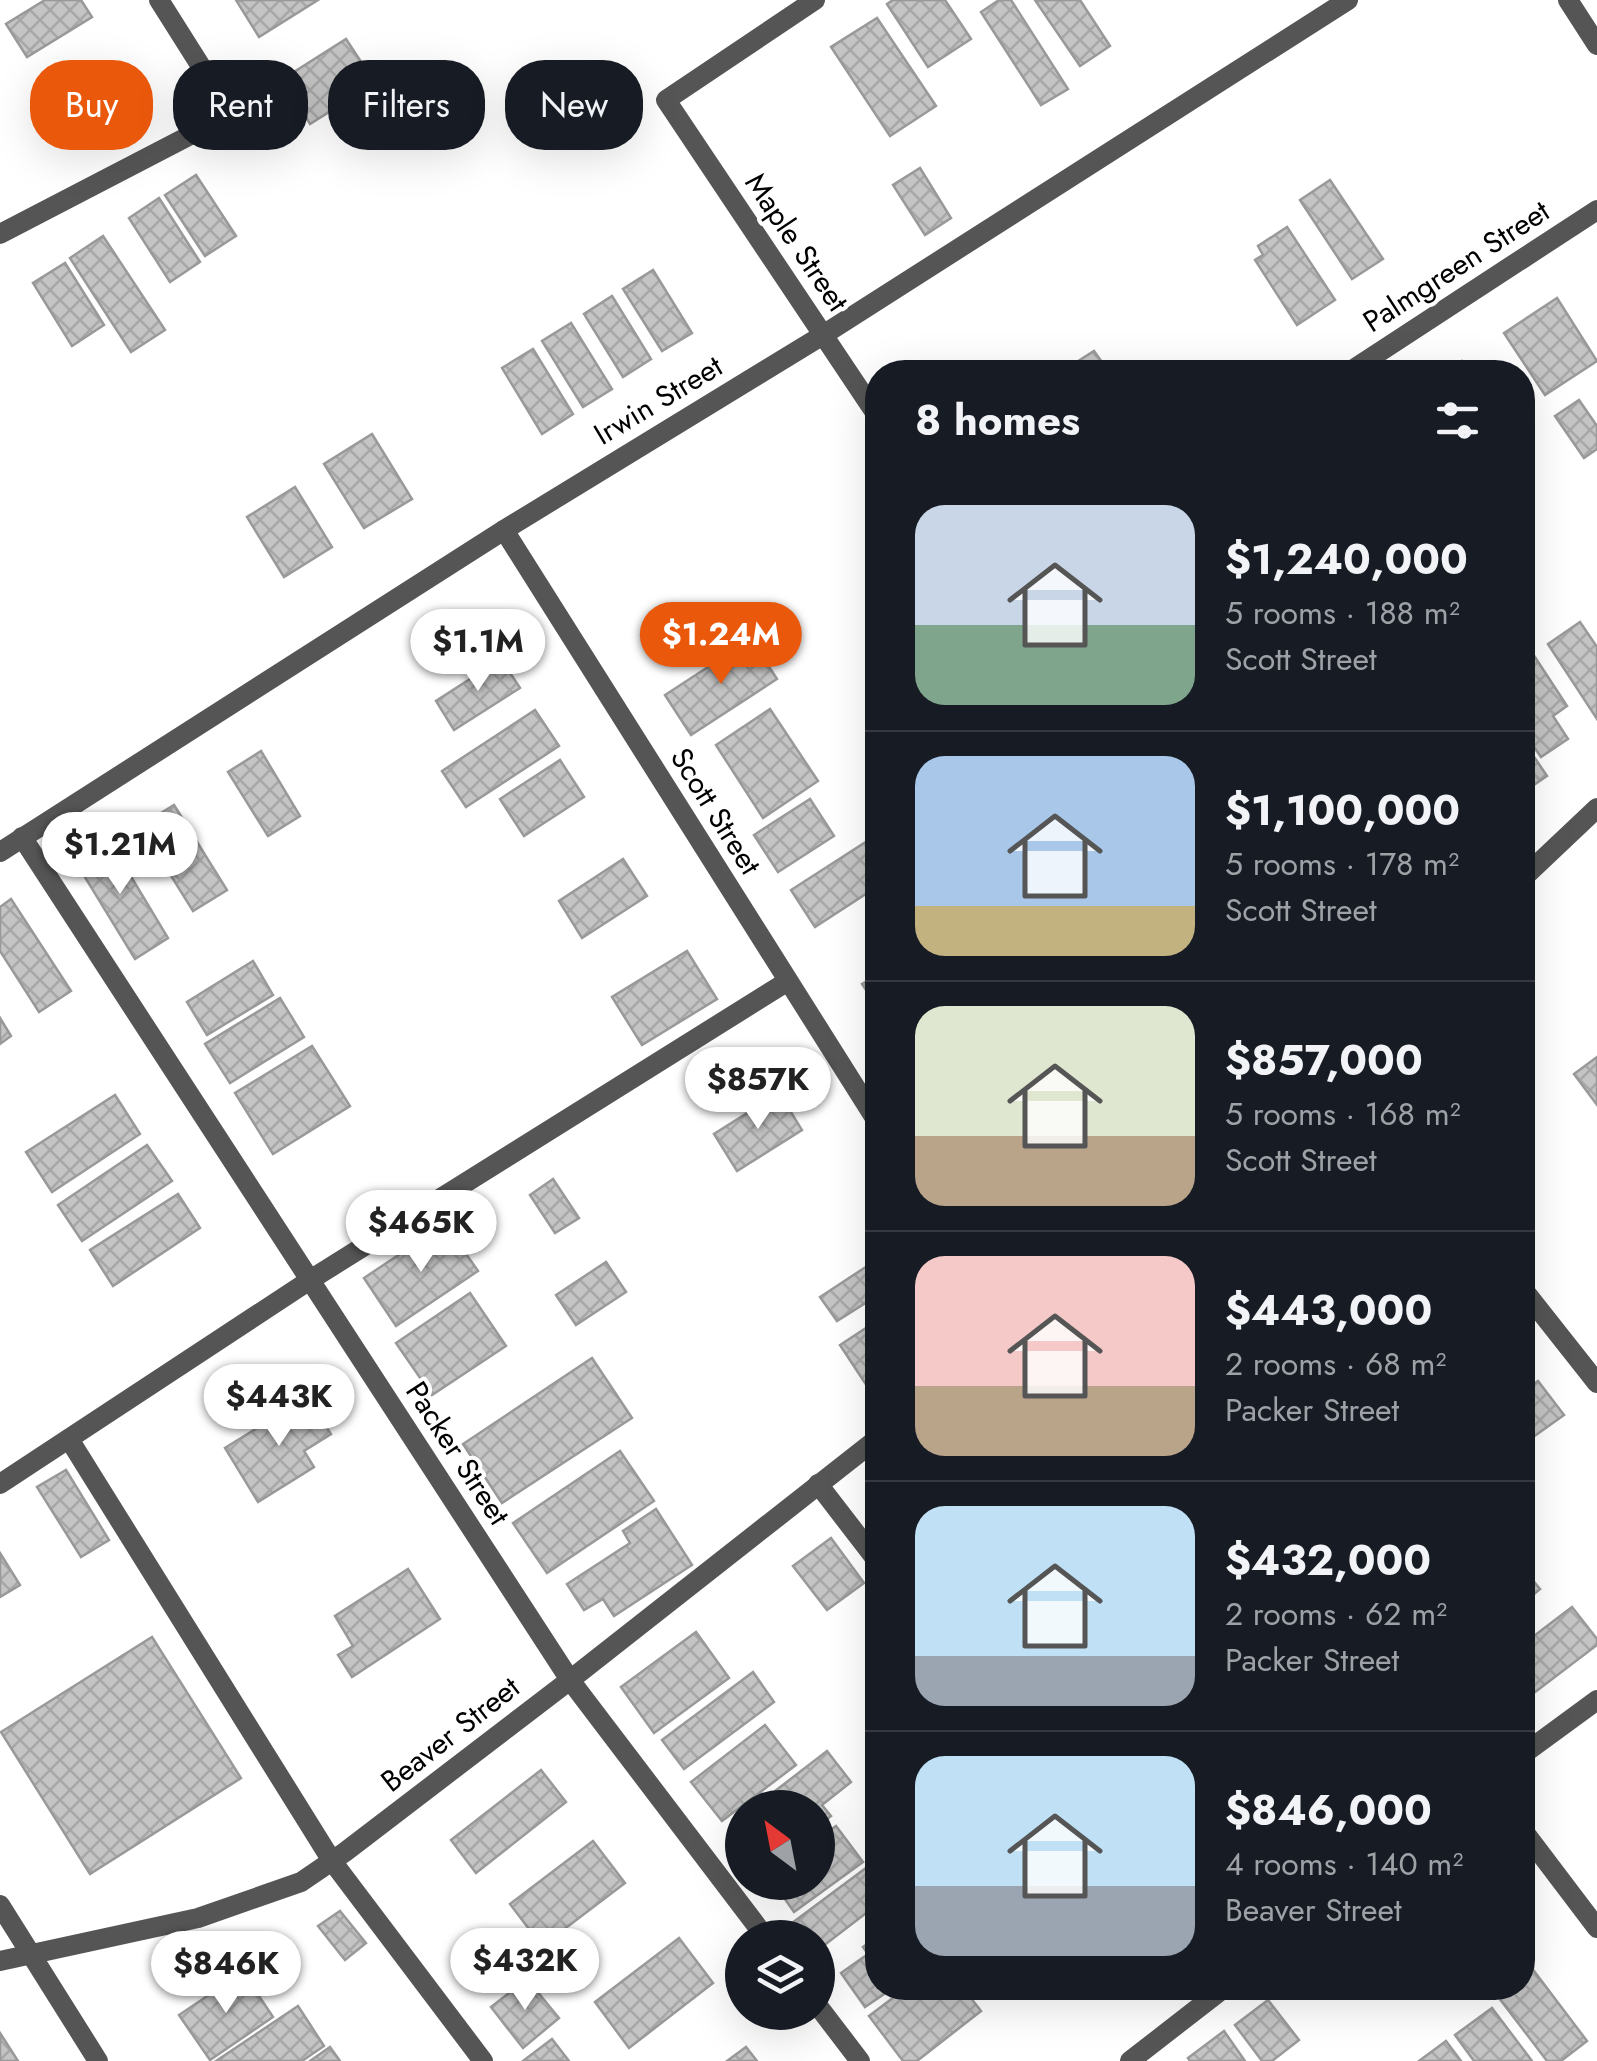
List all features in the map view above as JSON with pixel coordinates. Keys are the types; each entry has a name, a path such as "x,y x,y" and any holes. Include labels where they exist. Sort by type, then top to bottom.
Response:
{"street":[{"path":"0,234 231,114 159,0"},
{"name":"Maple Street","path":"816,0 666,100 865,398"},
{"name":"Irwin Street","path":"0,852 1348,0"},
{"path":"1568,0 1597,45"},
{"name":"Palmgreen Street","path":"1366,360 1597,210"},
{"name":"Scott Street","path":"504,530 865,1102"},
{"path":"1535,868 1594,817"},
{"name":"Packer Street","path":"22,837 570,1680 752,1920"},
{"path":"0,1484 310,1280 788,981"},
{"path":"1535,1304 1597,1383"},
{"path":"69,1439 332,1861 483,2061"},
{"name":"Beaver Street","path":"0,1961 198,1918 301,1882 570,1680 865,1448"},
{"path":"818,1484 865,1545"},
{"path":"1535,1745 1597,1700"},
{"path":"1535,1846 1597,1928"},
{"path":"0,1905 98,2061"},
{"path":"1130,2061 1202,2000"},
{"path":"835,2028 860,2061"}],"building":[{"path":"45,0 81,0 92,17 27,57 6,24"},
{"path":"236,0 318,0 259,37"},
{"path":"893,0 945,0 971,39 928,67 887,4"},
{"path":"999,0 1011,0 1068,89 1041,105 981,12"},
{"path":"1035,0 1080,0 1110,46 1080,66"},
{"path":"877,18 936,106 890,136 831,47"},
{"path":"346,39 360,60 328,60 328,113 310,124 308,121 308,63"},
{"path":"920,168 951,218 925,235 893,185"},
{"path":"196,175 236,236 205,256 165,195"},
{"path":"1330,180 1383,259 1352,279 1300,200"},
{"path":"159,198 200,262 170,282 129,218"},
{"path":"1287,227 1335,300 1297,325 1255,260 1263,255 1258,246"},
{"path":"103,236 165,330 131,352 70,258"},
{"path":"65,263 104,325 72,346 33,283"},
{"path":"653,270 692,333 662,351 623,289"},
{"path":"612,296 651,359 623,377 584,314"},
{"path":"1557,298 1597,361 1545,395 1535,380 1535,360 1522,360 1504,333"},
{"path":"571,323 612,389 583,407 542,341"},
{"path":"533,349 573,414 542,434 502,368"},
{"path":"1094,351 1100,360 1080,360"},
{"path":"1579,400 1597,426 1597,449 1584,458 1555,416"},
{"path":"372,434 412,499 364,528 324,464"},
{"path":"295,487 332,547 284,577 247,517"},
{"path":"1580,622 1597,647 1597,719 1548,644"},
{"path":"751,639 777,679 691,735 665,695"},
{"path":"1535,657 1567,706 1553,716 1568,739 1541,757 1535,748"},
{"path":"501,659 520,688 454,730 436,701"},
{"path":"770,709 818,781 763,818 716,745"},
{"path":"535,710 559,746 466,807 442,771"},
{"path":"261,751 300,816 268,836 228,772"},
{"path":"1535,758 1547,776 1535,784"},
{"path":"560,760 584,797 524,836 500,799"},
{"path":"810,799 834,836 778,872 754,835"},
{"path":"174,805 227,890 193,911 140,826"},
{"path":"106,835 168,938 135,959 72,856"},
{"path":"865,842 865,894 815,927 791,890"},
{"path":"623,859 647,896 582,938 559,901"},
{"path":"11,899 71,991 39,1012 0,951 0,907"},
{"path":"687,951 717,999 642,1045 612,997"},
{"path":"253,961 273,995 207,1035 187,1002"},
{"path":"280,998 304,1037 230,1083 205,1044"},
{"path":"0,1018 11,1036 0,1044"},
{"path":"312,1046 350,1106 273,1154 235,1093"},
{"path":"1597,1057 1597,1105 1574,1074"},
{"path":"779,1093 802,1130 737,1171 714,1134"},
{"path":"115,1095 140,1134 52,1192 26,1152"},
{"path":"147,1145 172,1181 82,1241 58,1205"},
{"path":"553,1179 579,1218 555,1233 530,1195"},
{"path":"178,1194 200,1228 113,1286 90,1250"},
{"path":"445,1224 478,1271 396,1326 364,1278"},
{"path":"606,1262 626,1292 576,1325 556,1295"},
{"path":"865,1268 865,1303 837,1321 820,1297"},
{"path":"470,1293 506,1346 432,1395 396,1343"},
{"path":"865,1329 865,1383 840,1345"},
{"path":"592,1358 632,1418 502,1503 463,1444"},
{"path":"1538,1381 1564,1415 1535,1436"},
{"path":"307,1397 331,1434 304,1451 314,1467 258,1502 225,1448"},
{"path":"620,1451 654,1501 547,1573 513,1523"},
{"path":"66,1470 109,1540 81,1557 37,1487"},
{"path":"656,1509 692,1565 614,1616 603,1599 584,1610 567,1584 630,1543 623,1531"},
{"path":"831,1538 864,1583 827,1610 793,1566"},
{"path":"0,1553 20,1585 0,1597"},
{"path":"408,1569 440,1619 352,1677 338,1655 353,1646 335,1616"},
{"path":"1572,1607 1597,1639 1597,1645 1535,1692 1535,1635"},
{"path":"696,1632 729,1678 654,1733 621,1687"},
{"path":"152,1637 241,1778 90,1874 1,1732"},
{"path":"753,1672 774,1702 684,1769 662,1740"},
{"path":"765,1725 796,1765 763,1790 725,1790 722,1821 691,1782"},
{"path":"827,1751 851,1782 835,1795 835,1790 776,1790"},
{"path":"541,1770 566,1802 476,1873 451,1840"},
{"path":"835,1827 863,1862 835,1882"},
{"path":"593,1841 625,1883 542,1946 510,1904"},
{"path":"865,1869 865,1914 835,1937 835,1920 796,1920 823,1900 835,1900 835,1891"},
{"path":"786,1900 811,1900 794,1912"},
{"path":"340,1911 366,1943 345,1960 318,1926"},
{"path":"679,1938 713,1983 629,2048 595,2002"},
{"path":"865,1956 865,2000 875,2000 865,2007 841,1973"},
{"path":"243,1972 273,2017 210,2060 179,2015"},
{"path":"1535,1972 1587,2041 1561,2061 1547,2061 1501,2000 1535,2000"},
{"path":"527,1979 559,2018 523,2048 491,2007"},
{"path":"890,2000 972,2000 981,2011 917,2061 903,2061 869,2016"},
{"path":"1268,2000 1299,2040 1272,2061 1262,2061 1235,2025"},
{"path":"298,2006 324,2046 302,2061 216,2061"},
{"path":"1492,2008 1532,2061 1474,2061 1455,2035"},
{"path":"1224,2031 1245,2061 1190,2061 1188,2058"},
{"path":"0,2033 18,2061 0,2061"},
{"path":"552,2039 569,2061 523,2061"},
{"path":"1446,2041 1461,2061 1419,2061"},
{"path":"330,2047 340,2061 310,2061"},
{"path":"746,2047 757,2061 727,2061"}]}
